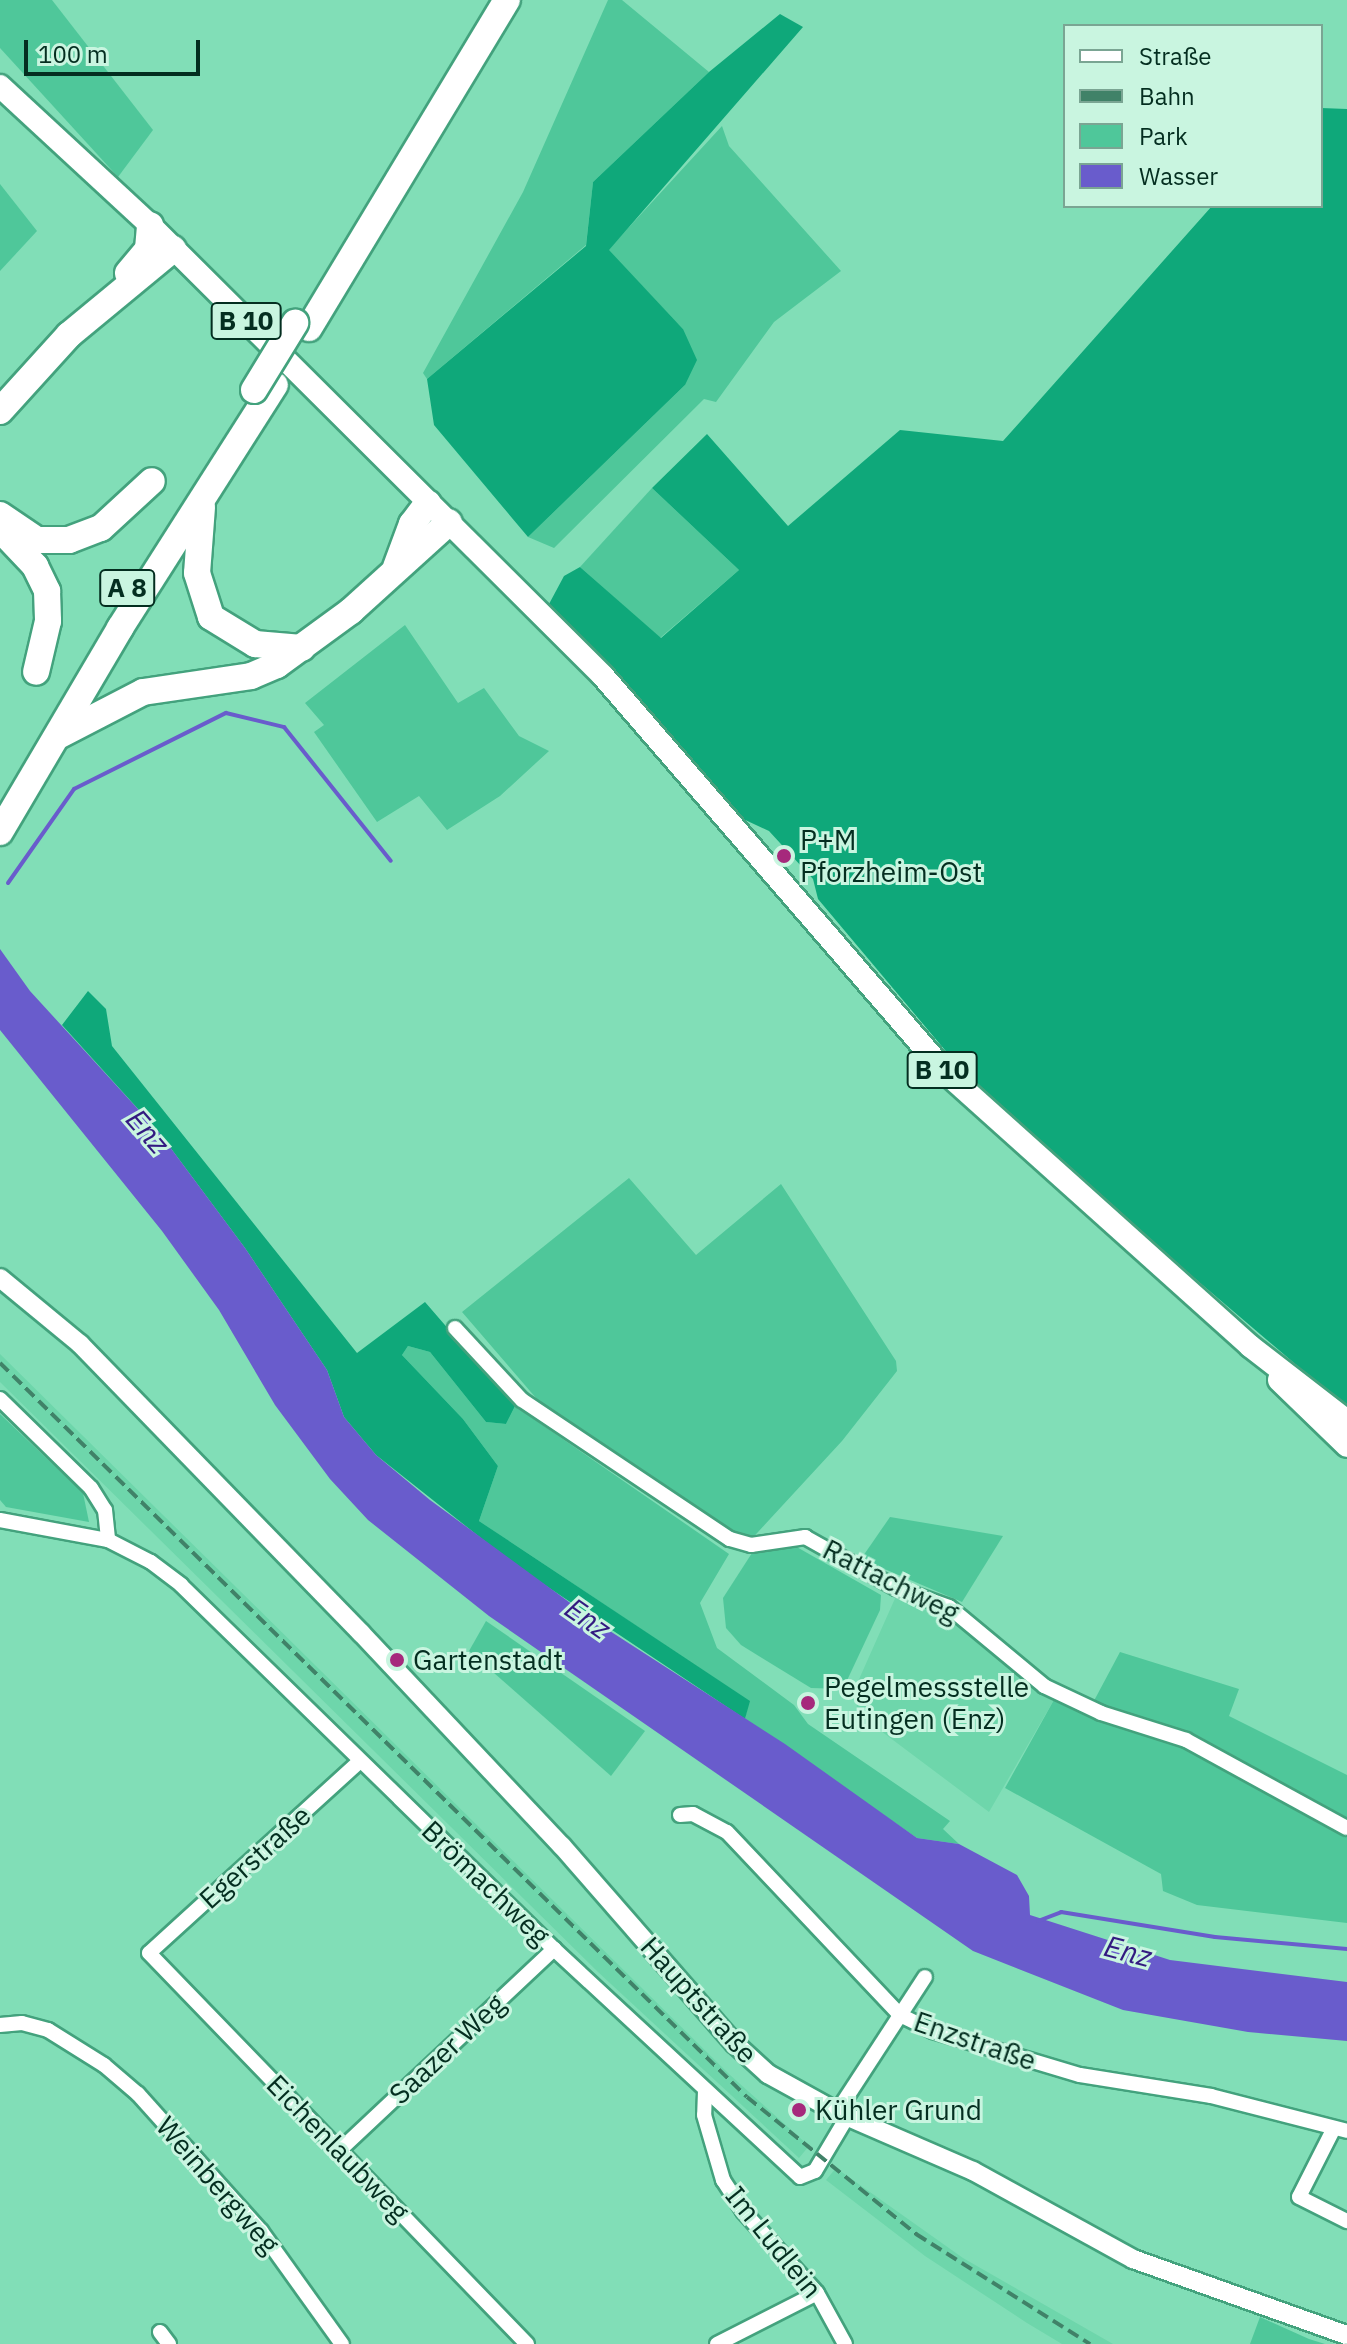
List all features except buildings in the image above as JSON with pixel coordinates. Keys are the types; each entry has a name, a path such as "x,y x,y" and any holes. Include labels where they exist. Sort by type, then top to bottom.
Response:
{"highway":[{"name":"A 8","path":"9,797 60,735 203,498 492,0"},
{"name":"A 8","path":"302,326 507,0"},
{"path":"0,393 81,312 136,266 148,249 150,225"},
{"path":"0,411 69,335 173,249"},
{"name":"A 8","path":"0,832 9,797 165,525 265,388"},
{"path":"0,515 25,536 69,540 101,528 152,481"},
{"path":"393,575 422,497"},
{"path":"203,498 197,573 211,617 255,644 302,648"},
{"path":"60,735 143,692 251,676 302,648 393,575 449,522"},
{"path":"0,529 35,566 47,591 48,621 36,672"}],"main road":[{"name":"B 10","path":"0,86 150,225 627,702 947,1074 1250,1346 1347,1446"},
{"name":"B 10","path":"1250,1346 1347,1421"}],"street":[{"name":"Hauptstraße","path":"0,1278 80,1344 361,1633 562,1846 734,2043 768,2074 842,2114 973,2171 1133,2259 1347,2335"},
{"name":"Rattachweg","path":"455,1328 522,1400 730,1539 751,1545 805,1537 896,1588 949,1607 1044,1686 1089,1709 1186,1740 1347,1828"},
{"path":"0,1399 91,1488 105,1510 108,1540 0,1520"},
{"name":"Brömachweg","path":"108,1540 181,1585 554,1949 705,2091 807,2178 842,2114"},
{"name":"Egerstraße","path":"149,1953 360,1761"},
{"name":"Enzstraße","path":"680,1815 693,1814 727,1832 900,2015 933,2031 1080,2075 1211,2096 1340,2130"},
{"name":"Saazer Weg","path":"340,2150 554,1949"},
{"name":"Eichenlaubweg","path":"149,1953 527,2344"},
{"path":"842,2114 925,1977"},
{"name":"Weinbergweg","path":"0,2025 22,2023 74,2046 104,2065 160,2116 261,2231 342,2344"},
{"name":"Im Ludlein","path":"705,2091 704,2115 723,2180 743,2211 817,2293 845,2344"},
{"path":"1340,2130 1299,2197 1347,2221"},
{"path":"719,2344 817,2293"}],"shaded area":[{"path":"780,14 803,27 609,250 683,329 697,360 685,385 528,537 434,425 427,379 586,246 593,182 709,72"},
{"path":"1323,108 1347,109 1347,1408 1078,1179 960,1068 818,899 813,879 769,831 741,818 644,703 549,604 564,576 580,567 661,638 739,570 652,488 707,434 788,526 900,430 1003,441 1210,208 1323,208"},
{"path":"88,991 106,1009 112,1046 357,1353 425,1302 515,1406 506,1424 486,1422 430,1352 408,1346 402,1355 463,1419 498,1466 479,1521 750,1701 745,1719 515,1565 376,1455 344,1417 327,1370 245,1248 158,1131 62,1025"},
{"path":"0,1354 730,2075 809,2146 799,2158 598,1972 0,1382"},
{"path":"897,1594 954,1615 1021,1678 1055,1698 989,1812 857,1713 856,1686"},
{"path":"836,2168 963,2258 1113,2344 1062,2344 1027,2323 925,2256 826,2180"}],"green space":[{"path":"0,0 52,0 153,130 118,177 0,48"},
{"path":"608,0 622,0 709,72 593,182 586,245 427,379 423,373 523,192"},
{"path":"722,126 729,146 841,271 774,322 716,402 704,399 554,548 528,537 685,385 683,329 608,250"},
{"path":"0,184 37,231 0,271"},
{"path":"652,488 739,570 660,638 580,567"},
{"path":"405,625 458,703 484,688 519,736 549,751 500,796 447,830 419,796 377,822 314,732 324,725 305,703"},
{"path":"629,1178 696,1255 781,1184 896,1361 897,1371 842,1441 746,1545 585,1443 536,1398 462,1312"},
{"path":"408,1346 430,1352 486,1422 506,1424 515,1406 729,1554 700,1603 717,1648 794,1705 808,1724 950,1821 943,1829 959,1844 917,1838 745,1719 749,1701 479,1521 498,1466 463,1419 402,1355"},
{"path":"0,1414 83,1493 89,1522 6,1507 0,1500"},
{"path":"890,1517 1003,1536 962,1602 861,1559"},
{"path":"795,1546 881,1595 880,1610 843,1689 811,1688 741,1645 726,1628 723,1598 752,1553"},
{"path":"486,1621 645,1731 611,1776 469,1651"},
{"path":"1120,1652 1239,1689 1229,1716 1347,1775 1347,1923 1197,1905 1163,1891 1161,1874 1005,1788 1055,1698 1088,1712"},
{"path":"1260,2317 1309,2339 1325,2344 1250,2344"}],"water":[{"name":"Enz","path":"0,949 30,991 158,1131 245,1248 327,1370 344,1417 376,1455 430,1500 599,1624 785,1744 917,1838 959,1844 1017,1875 1029,1896 1030,1915 1170,1960 1347,1982 1347,2041 1248,2032 1123,2010 973,1951 489,1616 368,1520 330,1479 275,1405 219,1310 162,1231 0,1030"}],"waterway":[{"path":"8,883 74,789 226,713 284,727 391,861"},
{"name":"Enz","path":"1038,1921 1061,1912 1215,1937 1347,1949"}],"railway":[{"path":"0,1363 747,2097 916,2234 1090,2344"}],"place":[{"name":"P+M Pforzheim-Ost","path":"784,856"},
{"name":"Gartenstadt","path":"397,1660"},
{"name":"Pegelmessstelle Eutingen (Enz)","path":"808,1703"},
{"name":"Kühler Grund","path":"799,2110"}]}
